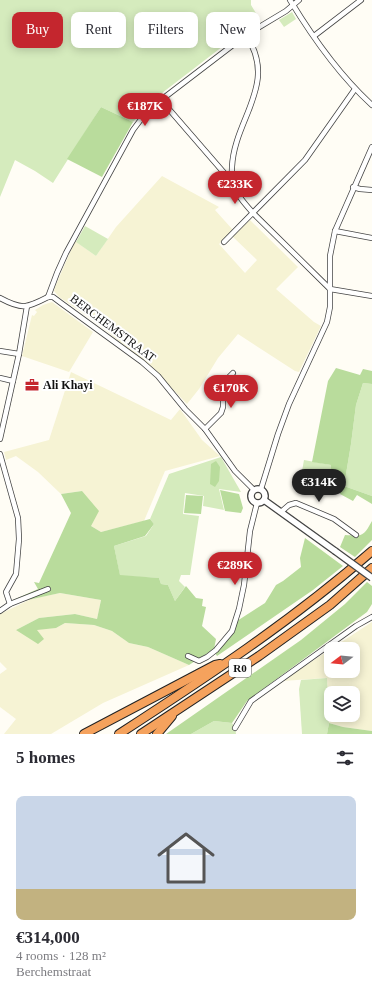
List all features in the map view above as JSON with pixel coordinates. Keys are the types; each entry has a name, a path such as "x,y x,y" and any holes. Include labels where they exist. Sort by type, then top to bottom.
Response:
{"highway":[{"name":"R0","path":"119,734 231,661 307,606 372,551"},
{"name":"R0","path":"141,734 259,656 324,609 372,568"},
{"path":"84,734 216,665 231,661"},
{"path":"157,734 176,711"}],"street":[{"path":"290,0 335,67 372,105"},
{"path":"260,27 286,11 299,0"},
{"path":"314,36 361,0"},
{"path":"0,298 14,304 27,306 33,305 48,296 69,247 133,130 148,110 229,48"},
{"path":"232,182 233,158 237,142 256,92 258,80 257,59 253,48"},
{"path":"224,242 306,160 355,89"},
{"path":"160,100 232,182 242,201 330,289 372,296"},
{"path":"261,489 289,404 327,322 330,307 330,256 334,231 372,147"},
{"path":"354,187 372,190"},
{"path":"334,231 372,238"},
{"name":"BERCHEMSTRAAT","path":"48,296 61,303 142,362 158,376 185,409 206,429 235,471 254,490"},
{"path":"0,439 19,354 27,306"},
{"path":"0,350 19,354"},
{"path":"206,429 221,413 223,406 223,389 226,380 233,374"},
{"path":"0,378 13,381"},
{"path":"0,454 18,518 19,550 16,574 6,592 10,604"},
{"path":"257,503 251,497 254,490 261,489"},
{"path":"261,489 265,493 264,500"},
{"path":"257,503 264,500"},
{"path":"264,500 372,578"},
{"path":"188,656 199,661 207,657 216,650 232,631 239,609 244,585 250,531 257,503"},
{"path":"281,512 289,505 296,503 334,519 356,535"},
{"path":"0,611 10,604 48,589"},
{"path":"235,728 251,701 372,616"}],"shaded area":[{"path":"162,176 219,207 215,210 233,230 219,244 245,273 257,260 232,236 250,220 298,267 276,289 314,322 321,326 299,372 295,371 238,334 218,358 199,389 187,404 154,370 93,320 59,297 54,291 75,241 96,256 116,227"},
{"path":"52,302 93,332 69,372 22,356 32,315 34,316 37,312 35,310"},
{"path":"71,372 171,420 180,409 202,440 220,456 165,471 144,521 101,532 91,526 82,491 61,494 38,472 16,456 6,460 4,452 49,440"},
{"path":"60,593 101,600 97,619 75,614 39,618 16,630 56,628 65,623 94,625 112,631 129,643 148,647 189,665 103,703 51,734 4,734 16,719 0,707 0,674 7,669 0,662 0,614 31,599"},
{"path":"372,622 372,731 343,727 329,723 360,722 360,686 327,686 327,678 360,678 360,642 341,642"},
{"path":"324,653 324,678 327,678 282,681"}],"green space":[{"path":"0,0 251,0 251,5 255,12 206,12 206,48 221,48 149,103 133,122 101,107 53,183 15,160 0,197"},
{"path":"292,12 296,19 284,27 279,20"},
{"path":"101,107 133,122 102,177 67,159"},
{"path":"85,226 108,239 96,256 76,242"},
{"path":"336,368 360,375 363,369 372,371 372,384 363,383 356,405 344,486 372,496 372,504 357,495 353,501 340,494 342,479 330,476 331,465 312,462 328,381"},
{"path":"363,383 372,384 372,496 344,486 356,405"},
{"path":"221,457 241,492 219,489 224,510 203,506 204,496 185,493 183,514 199,516 190,575 181,575 179,581 185,587 175,601 168,585 161,584 159,578 120,576 114,546 146,536 154,524 150,519 169,474"},
{"path":"304,460 331,465 330,476 302,471"},
{"path":"216,461 220,467 219,481 215,487 210,484 211,464"},
{"path":"220,490 239,494 243,508 241,513 225,511"},
{"path":"82,491 99,511 91,526 101,532 150,519 154,524 145,536 114,546 120,575 159,578 161,584 168,585 175,601 186,586 196,598 203,599 202,606 206,607 202,626 216,639 214,649 189,665 148,647 129,643 112,631 94,625 65,623 56,628 37,630 44,639 38,644 16,630 39,618 75,614 97,619 101,600 60,593 14,603 13,600 38,589 34,582 39,583 71,513 61,494"},
{"path":"186,495 203,496 201,514 184,513"},
{"path":"372,521 372,540 355,557 340,547 345,535 359,535 364,533"},
{"path":"305,538 343,566 313,590 217,656 215,653 237,621 265,603 276,585 301,567 300,558"},
{"path":"367,582 372,586 372,604 367,612 327,642 324,642 324,644 247,701 232,723 214,721 191,734 166,734 301,640 345,604"},
{"path":"327,678 327,686 324,686 324,722 329,722 327,734 302,734 299,689 301,680"},
{"path":"214,721 232,723 236,734 191,734"},
{"path":"329,723 343,727 372,731 372,734 327,734"}],"place":[{"name":"Ali Khayi","path":"32,385"}]}
